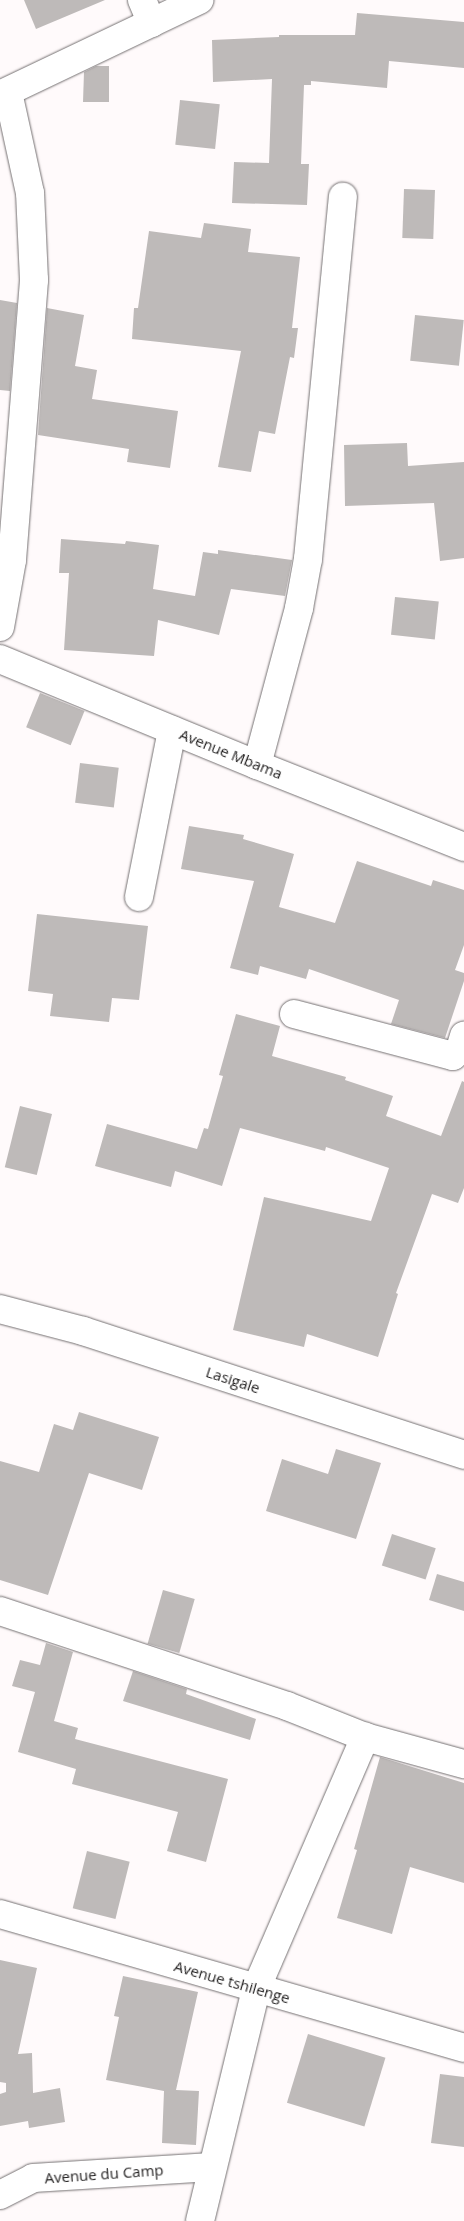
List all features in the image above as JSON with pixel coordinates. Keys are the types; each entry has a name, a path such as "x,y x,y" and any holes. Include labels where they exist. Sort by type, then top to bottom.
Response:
{"street":[{"path":"0,627 12,560 34,280 30,193 4,93 147,11 199,0"},
{"path":"257,765 299,608 308,558 343,197"},
{"name":"Avenue Mbama","path":"0,659 257,765 464,847"},
{"path":"138,897 172,730"},
{"path":"294,1014 453,1056 460,1049 464,1036"},
{"name":"Lasigale","path":"0,1309 83,1331 464,1455"},
{"path":"0,1611 287,1706 365,1737 464,1764"},
{"path":"200,2221 256,1989 365,1737"},
{"name":"Avenue tshilenge","path":"0,1914 464,2048"},
{"name":"Avenue du Camp","path":"0,2195 33,2178 212,2167"}],"building":[{"path":"24,0 105,0 36,29"},
{"path":"357,13 464,22 464,68 389,61 387,88 311,81 311,85 304,85 301,164 309,164 307,205 232,203 234,162 269,163 272,79 213,82 212,40 279,37 279,35 355,35"},
{"path":"96,66 109,66 109,102 83,102 84,72"},
{"path":"180,100 220,104 215,149 175,145"},
{"path":"404,189 435,190 433,239 402,238"},
{"path":"204,223 251,229 248,252 300,257 292,328 298,328 294,358 290,357 275,434 259,431 251,472 218,467 241,351 132,339 134,308 138,308 149,231 201,238"},
{"path":"0,300 17,303 10,391 0,390"},
{"path":"47,308 84,315 75,366 97,370 92,399 178,411 170,468 127,462 129,449 38,435"},
{"path":"415,315 464,320 459,366 410,361"},
{"path":"407,443 408,466 464,462 464,558 440,561 434,503 345,506 344,445"},
{"path":"61,539 125,544 126,541 159,545 153,589 195,596 203,552 218,554 218,550 292,560 285,596 231,589 219,635 158,620 154,656 64,650 69,573 59,573"},
{"path":"395,597 439,602 435,639 391,635"},
{"path":"40,693 85,711 71,745 26,727"},
{"path":"80,763 119,768 114,807 75,803"},
{"path":"189,826 244,835 243,839 294,854 279,907 335,923 357,861 431,886 433,880 464,890 464,945 455,970 464,973 464,981 445,1038 391,1024 399,1000 309,969 306,979 260,966 258,975 230,968 254,881 181,869"},
{"path":"37,914 148,926 139,1000 112,998 109,1022 50,1016 53,994 28,991"},
{"path":"236,1014 280,1026 272,1056 346,1077 345,1080 393,1096 386,1116 441,1136 462,1081 464,1082 464,1188 458,1203 432,1194 396,1293 398,1294 378,1357 307,1334 304,1347 233,1330 264,1197 371,1221 389,1168 326,1147 325,1151 240,1128 222,1186 175,1171 171,1187 95,1166 107,1124 197,1149 204,1128 208,1129 223,1076 219,1075"},
{"path":"20,1106 52,1114 37,1175 5,1167"},
{"path":"79,1412 159,1437 142,1490 89,1473 48,1595 0,1580 0,1461 39,1472 54,1424 73,1430"},
{"path":"336,1449 381,1463 356,1539 266,1511 282,1459 328,1474"},
{"path":"392,1534 436,1548 426,1580 382,1565"},
{"path":"437,1574 464,1582 464,1611 429,1600"},
{"path":"163,1590 195,1599 179,1653 148,1644"},
{"path":"46,1643 73,1652 54,1721 78,1728 75,1739 228,1779 206,1862 167,1851 178,1812 72,1784 76,1769 18,1752 35,1692 12,1686 20,1660 40,1665"},
{"path":"133,1671 187,1689 186,1694 256,1719 250,1740 123,1701"},
{"path":"380,1757 464,1783 464,1883 410,1867 392,1934 337,1918 357,1850 354,1849"},
{"path":"87,1851 130,1862 115,1919 73,1908"},
{"path":"0,1960 37,1968 18,2054 32,2053 33,2093 60,2088 65,2122 29,2128 28,2121 0,2126 0,2094 6,2092 6,2083 0,2082"},
{"path":"123,1976 198,1992 176,2090 199,2091 196,2145 162,2143 164,2091 106,2080 119,2017 114,2016"},
{"path":"308,2034 385,2058 364,2127 287,2103"},
{"path":"440,2074 464,2077 464,2147 431,2143"}]}
